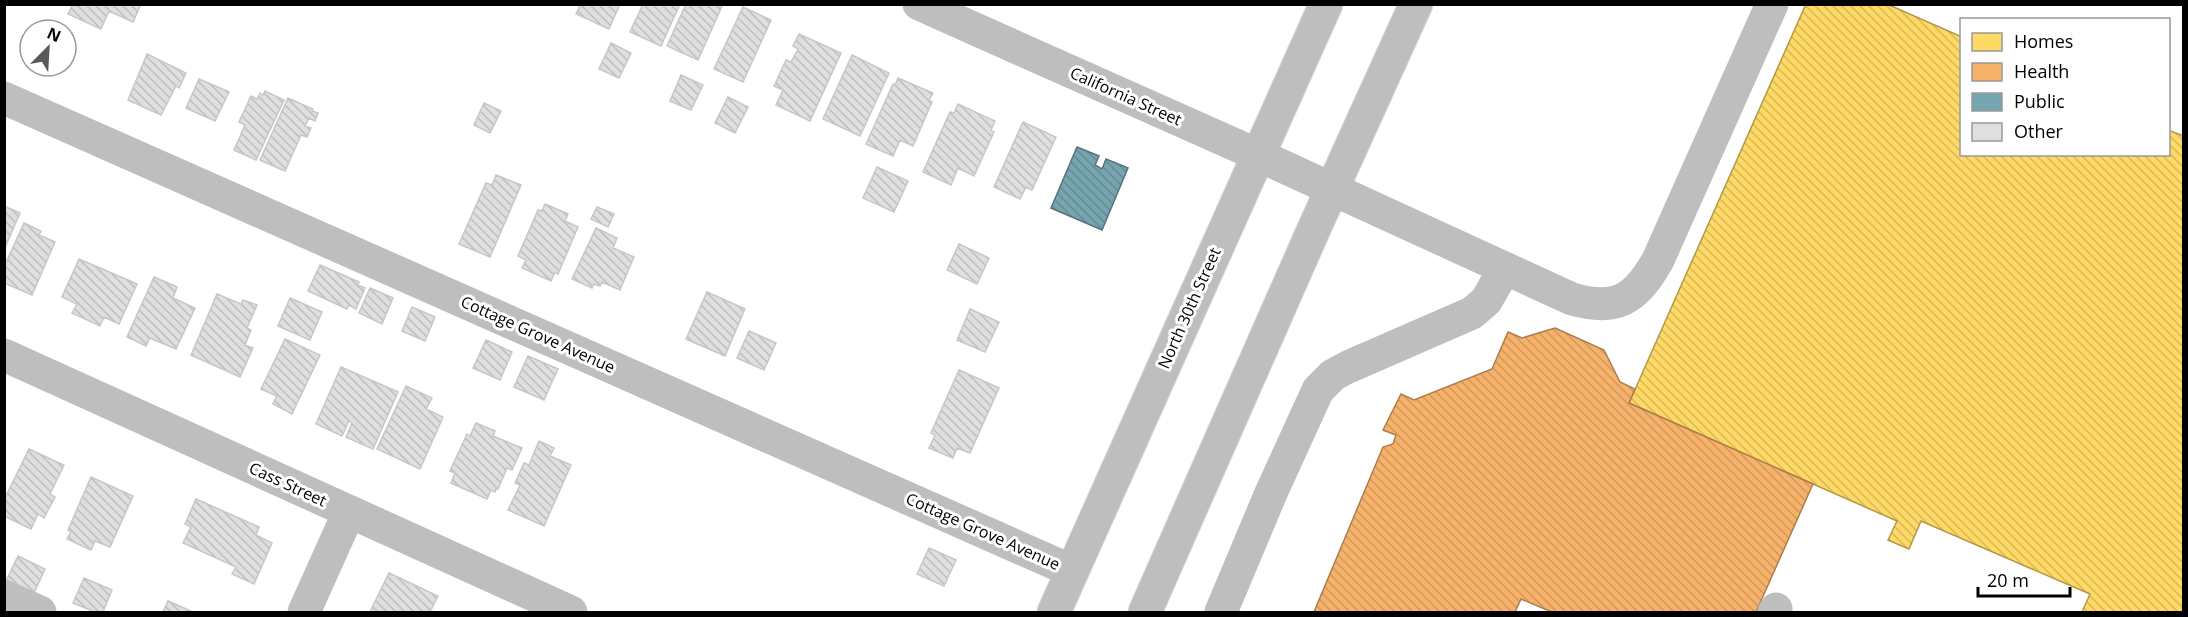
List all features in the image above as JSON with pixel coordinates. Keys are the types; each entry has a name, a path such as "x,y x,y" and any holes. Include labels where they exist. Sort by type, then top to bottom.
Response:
{"street":[{"name":"California Street","path":"919,4 1587,304 1618,302 1630,297 1638,290 1658,260 1772,4"},
{"name":"North 30th Street","path":"1054,612 1326,4"},
{"path":"1144,612 1416,4"},
{"name":"Cottage Grove Avenue","path":"4,98 1072,571"},
{"path":"1221,612 1271,493 1318,390 1333,375 1348,367 1472,314 1486,301 1505,268"},
{"name":"Cass Street","path":"4,355 349,512 516,601 572,612"},
{"path":"304,612 349,512"},
{"path":"4,596 40,612"}],"building: Homes":[{"path":"1806,4 1887,4 1960,36 1960,156 2170,156 2170,131 2184,136 2184,612 2082,612 2090,594 1921,521 1909,549 1888,540 1897,521 1629,403"}],"building: Health":[{"path":"1555,328 1604,350 1620,382 1635,389 1629,403 1813,484 1756,612 1552,612 1521,599 1515,612 1314,612 1383,447 1393,444 1396,435 1383,430 1401,394 1414,400 1492,369 1508,332 1522,338"}],"building: Public":[{"path":"1077,147 1099,156 1095,165 1102,169 1106,159 1128,168 1102,230 1051,208"}],"building: Other":[{"path":"73,4 141,4 133,22 109,11 101,29 68,14"},
{"path":"581,4 620,4 609,29 576,14"},
{"path":"643,4 680,4 661,46 630,32"},
{"path":"686,4 723,4 698,60 667,46"},
{"path":"743,7 771,20 743,82 714,69"},
{"path":"799,34 841,53 810,121 776,105 783,90 774,86 786,60 791,62 798,49 793,46"},
{"path":"611,43 631,53 619,78 599,69"},
{"path":"147,54 186,73 179,88 176,86 161,115 128,100"},
{"path":"852,55 889,73 860,136 823,119"},
{"path":"681,75 703,85 691,110 670,101"},
{"path":"898,78 933,93 929,100 932,102 913,146 900,140 893,156 866,144 893,84 895,85"},
{"path":"199,79 229,92 215,121 186,108"},
{"path":"265,91 284,100 256,160 234,150 245,125 239,122 251,96 257,99 260,93 263,95"},
{"path":"728,97 748,107 735,133 715,123"},
{"path":"288,98 318,113 315,121 309,118 305,126 311,128 307,137 301,135 285,171 260,160"},
{"path":"484,103 501,111 490,133 474,125"},
{"path":"958,104 995,121 991,130 994,132 974,176 958,168 951,185 923,172 950,112 954,113"},
{"path":"1023,122 1056,137 1032,190 1026,187 1020,199 994,187"},
{"path":"877,167 908,181 894,212 863,198"},
{"path":"496,175 521,185 490,257 459,244 486,183 492,185"},
{"path":"545,204 568,214 565,221 578,227 558,274 555,272 551,281 522,268 526,260 518,256 538,210 542,211"},
{"path":"4,206 20,213 4,250"},
{"path":"597,207 614,214 608,227 591,219"},
{"path":"24,223 41,231 39,235 55,242 32,295 4,283 4,267"},
{"path":"596,228 617,238 613,248 634,257 620,290 602,282 600,286 594,284 592,288 572,279"},
{"path":"959,244 989,258 977,284 947,270"},
{"path":"79,259 137,284 119,324 104,317 100,326 72,313 77,304 62,297"},
{"path":"320,265 359,282 358,285 365,288 356,309 349,305 347,309 308,291"},
{"path":"154,277 177,287 173,298 195,308 176,349 150,338 146,346 127,337"},
{"path":"370,288 393,298 382,324 359,313"},
{"path":"707,292 745,309 725,356 686,339"},
{"path":"217,294 241,304 243,300 257,305 247,328 251,330 245,345 253,348 240,377 191,355"},
{"path":"290,298 322,312 310,340 278,326"},
{"path":"412,307 435,317 425,341 402,331"},
{"path":"970,309 999,322 985,352 957,340"},
{"path":"749,331 776,343 764,370 737,358"},
{"path":"285,339 320,355 292,414 273,404 277,396 261,389"},
{"path":"486,340 512,352 500,380 473,368"},
{"path":"528,356 558,369 544,400 514,387"},
{"path":"341,367 398,392 373,449 346,437 352,423 349,421 342,436 316,424"},
{"path":"959,370 999,388 970,453 957,448 953,458 929,448 935,435 931,433"},
{"path":"406,386 432,398 426,409 443,417 420,469 377,449"},
{"path":"476,423 495,431 493,436 522,448 512,470 507,468 498,489 496,488 495,492 491,490 487,499 451,483 455,473 450,471 467,434 470,436"},
{"path":"539,441 554,448 550,456 571,465 544,526 508,510 520,485 515,483 524,463 529,465"},
{"path":"29,449 64,465 50,494 55,497 44,518 38,514 31,529 4,516 4,500"},
{"path":"91,477 133,496 110,547 95,541 91,550 67,539 71,531 68,530"},
{"path":"196,499 259,527 256,535 272,543 254,584 232,574 236,567 183,543 191,527 185,524"},
{"path":"929,548 956,560 944,586 917,574"},
{"path":"18,556 45,569 33,595 5,583"},
{"path":"389,573 438,596 430,612 370,612"},
{"path":"84,578 112,590 103,612 95,612 73,603"},
{"path":"168,601 193,612 163,612"}]}
